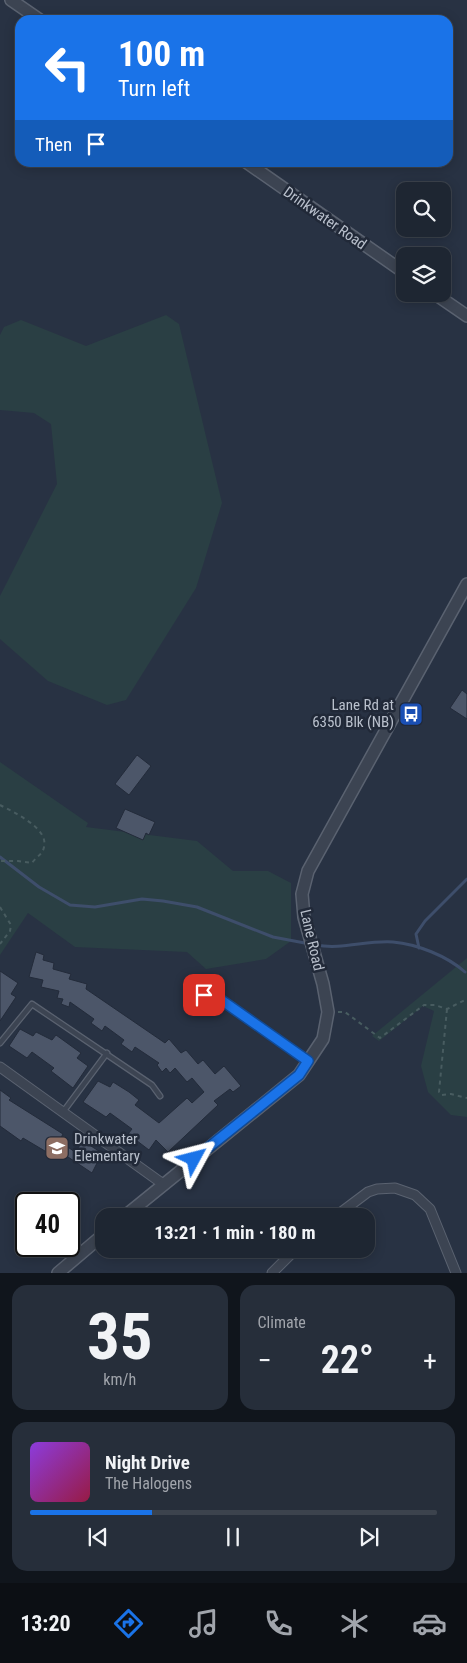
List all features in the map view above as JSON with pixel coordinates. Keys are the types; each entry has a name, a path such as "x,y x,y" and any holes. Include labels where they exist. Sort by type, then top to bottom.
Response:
{"street":[{"path":"11,0 33,15"},
{"name":"Drinkwater Road","path":"253,167 396,267"},
{"path":"447,302 467,316"},
{"name":"Lane Road","path":"134,1208 299,1075 323,1039 328,1012 323,984 304,918 302,894 308,871 467,584"},
{"path":"0,1067 163,1184"},
{"path":"347,1208 368,1192 377,1189 395,1188 414,1195 430,1209 456,1273"},
{"path":"58,1273 95,1242"},
{"path":"272,1273 287,1258"}],"lane":[{"path":"192,993 217,997 308,1061"},
{"path":"0,1043 32,1004 152,1084 160,1096"},
{"path":"63,1112 107,1053"}],"path":[{"path":"0,805 24,816 41,834 45,844 44,851 32,863 18,861 0,862"},
{"path":"0,907 11,924 10,931 0,944"},
{"path":"328,1012 345,1012 380,1038 424,1005 435,1005 447,1009 467,999"},
{"path":"447,1009 439,1092 467,1098"}],"green space":[{"path":"166,315 179,324 222,503 196,588 126,700 107,705 48,681 0,639 0,596 57,484 51,424 34,413 0,410 0,335 4,327 21,320 86,346"},
{"path":"0,762 88,823 86,827 197,841 233,871 268,871 291,883 291,941 266,959 206,969 187,952 75,947 28,913 0,955"},
{"path":"467,958 467,1117 451,1115 428,1092 421,1066 434,1011 423,1006 379,1041 372,1036"}],"building":[{"path":"462,690 467,694 467,719 450,708"},
{"path":"137,755 151,766 129,795 115,784"},
{"path":"125,809 155,822 149,835 146,833 143,840 116,828"},
{"path":"36,952 44,955 43,960 54,963 53,969 71,974 69,979 87,984 86,989 165,1043 169,1039 181,1053 186,1050 198,1064 203,1060 215,1074 224,1066 241,1086 233,1092 230,1089 214,1101 218,1105 168,1152 156,1140 149,1150 128,1134 132,1129 110,1113 106,1117 83,1102 98,1081 110,1087 113,1082 129,1092 139,1100 135,1105 159,1123 187,1098 192,1103 204,1092 192,1078 187,1082 175,1068 170,1073 166,1068 162,1072 157,1065 159,1063 135,1047 132,1052 121,1044 124,1040 105,1026 102,1031 91,1023 94,1019 70,1002 69,1007 61,1004 63,999 57,998 59,991 41,987 43,980 29,977"},
{"path":"0,971 18,983 11,994 16,997 0,1021"},
{"path":"20,1029 33,1036 36,1032 52,1040 56,1035 81,1053 77,1058 88,1066 73,1088 51,1071 54,1068 32,1052 27,1058 9,1046"},
{"path":"0,1090 11,1098 9,1100 63,1134 59,1141 75,1152 83,1141 102,1153 92,1173 59,1151 55,1157 23,1138 21,1141 0,1126"}],"waterway":[{"path":"0,857 39,887 70,905 95,907 142,899 163,901 197,907 273,937 310,944"},
{"path":"419,948 416,934 425,921 467,879"},
{"path":"316,945 402,943 422,948 441,956 465,972"}],"place":[{"name":"Lane Rd at 6350 Blk (NB)","path":"411,714"},
{"name":"Drinkwater Elementary","path":"57,1148"}],"route":[{"path":"194,1159 299,1075 308,1061 217,997 204,995"}]}
